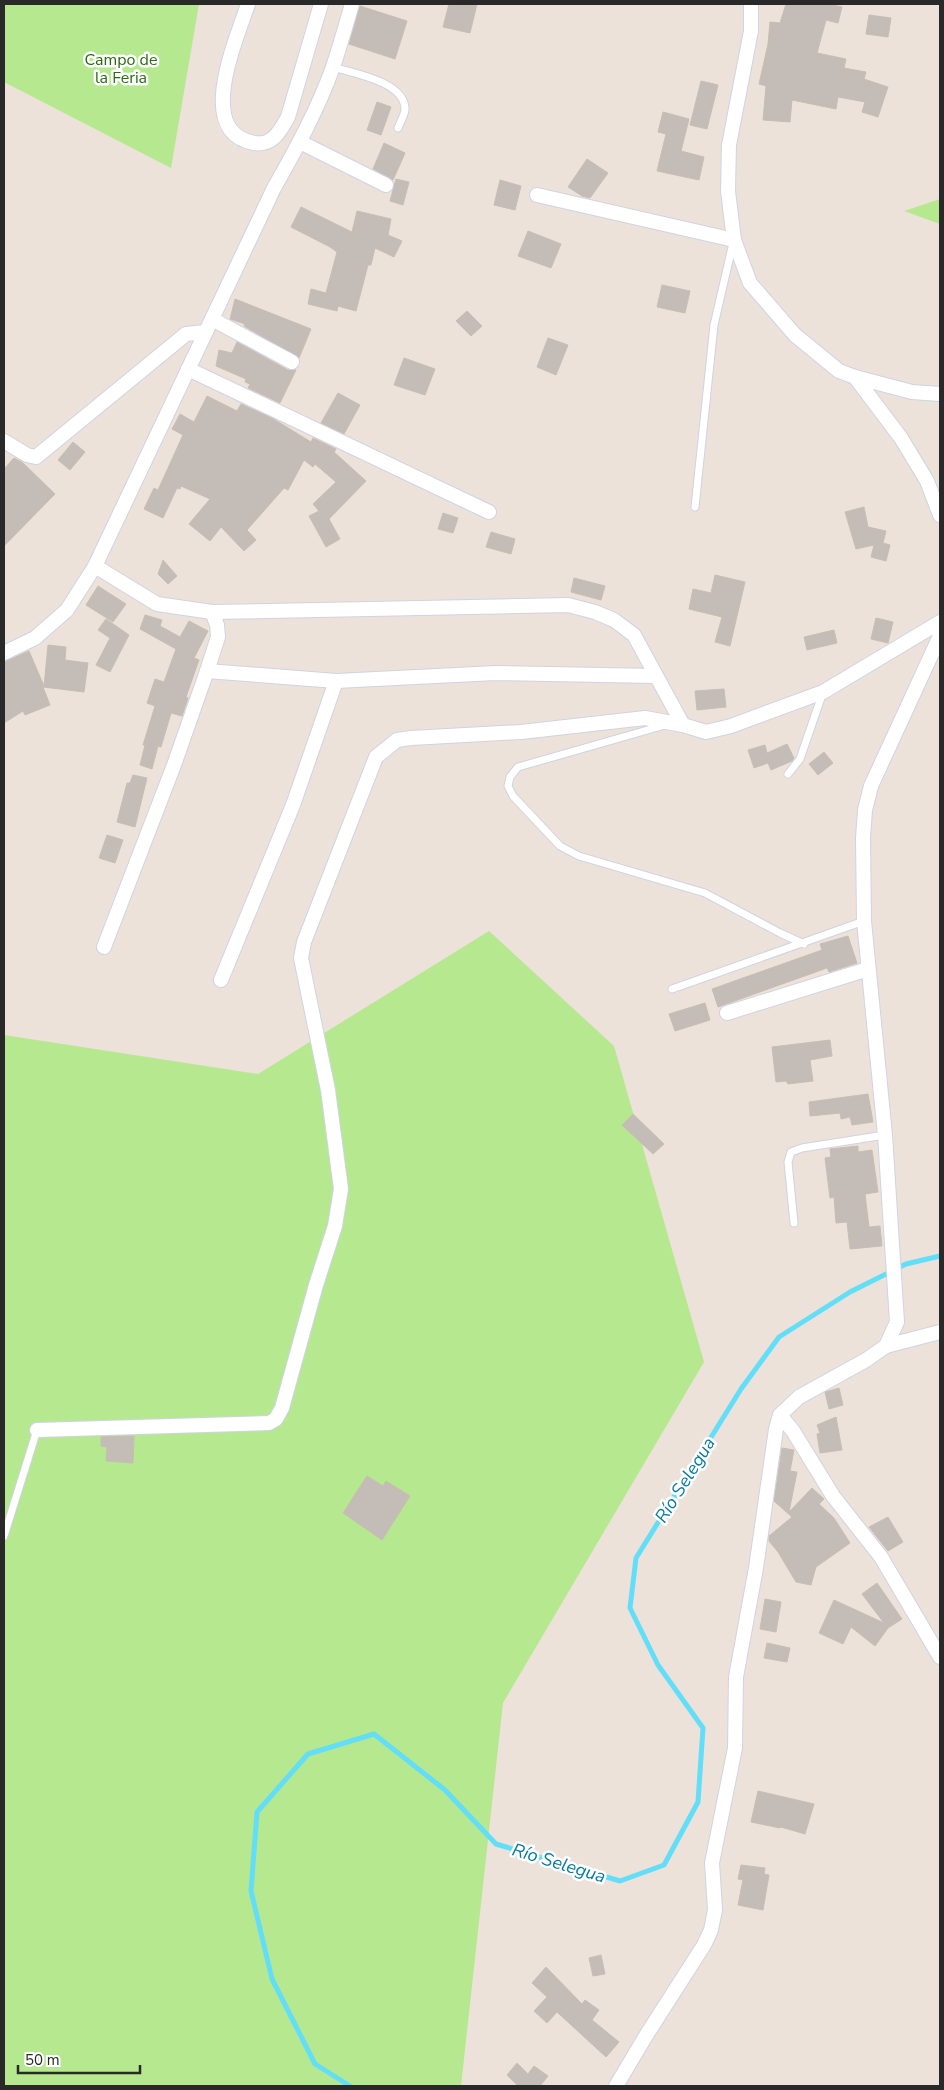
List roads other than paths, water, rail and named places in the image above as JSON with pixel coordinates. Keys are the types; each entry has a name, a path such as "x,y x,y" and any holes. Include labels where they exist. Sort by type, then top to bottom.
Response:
{"street":[{"path":"248,4 226,73 222,91 222,114 231,130 243,140 257,143 269,141 279,134 288,117 321,4"},
{"path":"4,654 35,638 67,610 95,566 274,188 300,142 333,67 352,4"},
{"path":"751,4 751,31 729,145 728,190 734,240 750,283 795,336 839,371 912,392 940,394"},
{"path":"300,142 386,185"},
{"path":"537,195 734,240"},
{"path":"212,319 292,362"},
{"path":"4,441 27,455 36,457 186,334 206,332"},
{"path":"188,369 489,512"},
{"path":"855,377 901,438 927,481 940,515"},
{"path":"95,566 157,604 212,612 568,605 595,612 614,620 634,635 656,676 676,724"},
{"path":"104,947 174,765 218,637 212,612"},
{"path":"36,1430 268,1423 276,1420 282,1408 316,1285 335,1226 340,1189 328,1090 301,958 304,942 376,757 397,740 522,732 645,718 706,732 731,726 823,692 940,622"},
{"path":"886,1346 897,1322 885,1135 864,922 863,838 865,810 871,786 940,636"},
{"path":"207,671 336,681 496,673 656,676"},
{"path":"221,980 293,806 336,681"},
{"path":"727,1013 868,969"},
{"path":"616,2086 704,1945 711,1930 715,1910 712,1863 735,1748 736,1677 756,1568 776,1429 780,1415 799,1397 866,1360 886,1346 940,1332"},
{"path":"780,1415 793,1431 833,1496 881,1557 940,1657"}],"lane":[{"path":"333,67 378,80 395,90 401,97 405,110 398,128"},
{"path":"695,507 714,325 734,240"},
{"path":"788,774 800,760 823,692"},
{"path":"676,724 598,743 518,766 510,777 508,786 513,796 560,846 579,856 705,894 804,944"},
{"path":"672,989 864,922"},
{"path":"794,1224 788,1162 791,1152 802,1148 885,1135"},
{"path":"4,1536 36,1430"}],"waterway":[{"name":"Río Selegua","path":"350,2086 315,2064 272,1979 251,1891 257,1812 308,1754 374,1734 445,1790 496,1844 620,1881 664,1865 698,1802 703,1728 658,1665 630,1608 636,1558 741,1389 779,1337 850,1292 906,1264 940,1256"}],"park label":[{"name":"Campo de la Feria","path":"121,69"}]}
